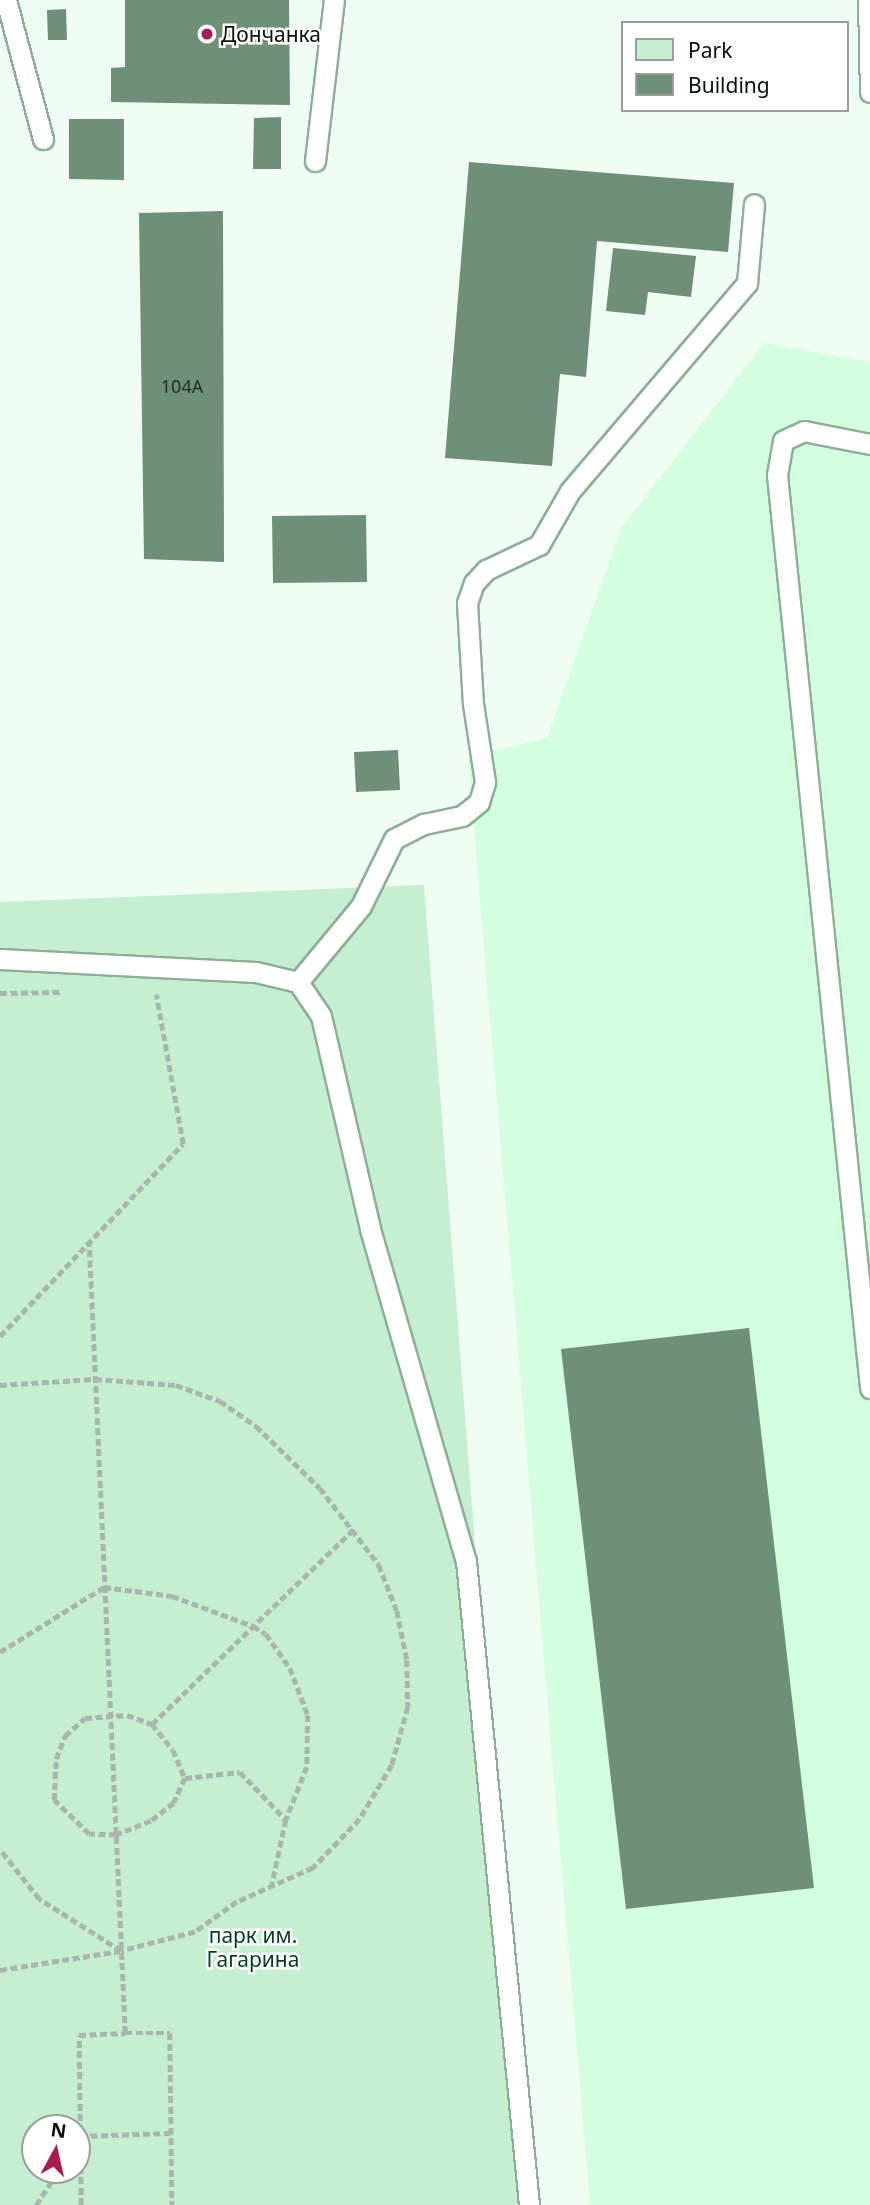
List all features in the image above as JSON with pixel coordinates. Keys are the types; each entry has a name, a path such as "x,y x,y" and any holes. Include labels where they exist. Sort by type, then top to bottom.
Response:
{"lane":[{"path":"6,0 43,139"},
{"path":"315,161 334,0"},
{"path":"869,0 870,92"},
{"path":"298,982 361,906 394,839 424,824 462,816 480,802 485,782 474,704 467,603 474,583 486,570 539,545 570,491 747,283 754,204"},
{"path":"870,444 804,431 783,441 777,475 870,1388"},
{"path":"0,959 202,967 298,982 321,1016 331,1045 370,1229 464,1552 529,2205"}],"path":[{"path":"0,993 65,992"},
{"path":"0,1336 183,1144 156,992 143,992"},
{"path":"89,1242 125,2034"},
{"path":"0,1385 95,1379 176,1385 220,1401 288,1454 354,1529 379,1565 397,1611 407,1660 408,1707 392,1765 360,1819 313,1868 237,1902 195,1932 121,1951 0,1970"},
{"path":"152,1724 354,1529"},
{"path":"0,1652 104,1587 172,1596 253,1626 266,1634 290,1668 308,1715 307,1767 286,1820 272,1886"},
{"path":"110,1714 152,1724 173,1750 185,1778 174,1803 151,1821 116,1835 89,1834 54,1800 52,1783 65,1736 85,1718 110,1714"},
{"path":"185,1778 240,1772 286,1820"},
{"path":"0,1850 39,1899 121,1951"},
{"path":"79,2114 79,2035 170,2033 172,2205"},
{"path":"91,2138 170,2133"},
{"path":"36,2205 50,2184"},
{"path":"80,2184 81,2205"}],"shaded area":[{"path":"764,343 870,362 870,2205 590,2205 468,757 547,738 622,527"}],"green space":[{"name":"парк им. Гагарина","path":"424,885 526,2205 0,2205 0,902"}],"building":[{"name":"Дончанка","path":"125,0 289,0 290,105 111,102 111,68 125,67"},
{"path":"66,9 67,40 48,40 47,10"},
{"path":"281,117 281,169 253,169 254,118"},
{"path":"69,119 124,119 124,180 69,179"},
{"path":"469,162 734,183 728,252 597,241 586,377 560,374 552,466 445,458"},
{"path":"223,211 224,562 144,559 139,213"},
{"path":"613,248 696,256 691,297 648,292 645,315 606,311"},
{"path":"366,515 367,582 273,583 272,516"},
{"path":"398,750 400,790 356,792 354,752"},
{"path":"749,1328 814,1888 626,1909 561,1349"}],"place":[{"name":"Дончанка","path":"207,34"}]}
